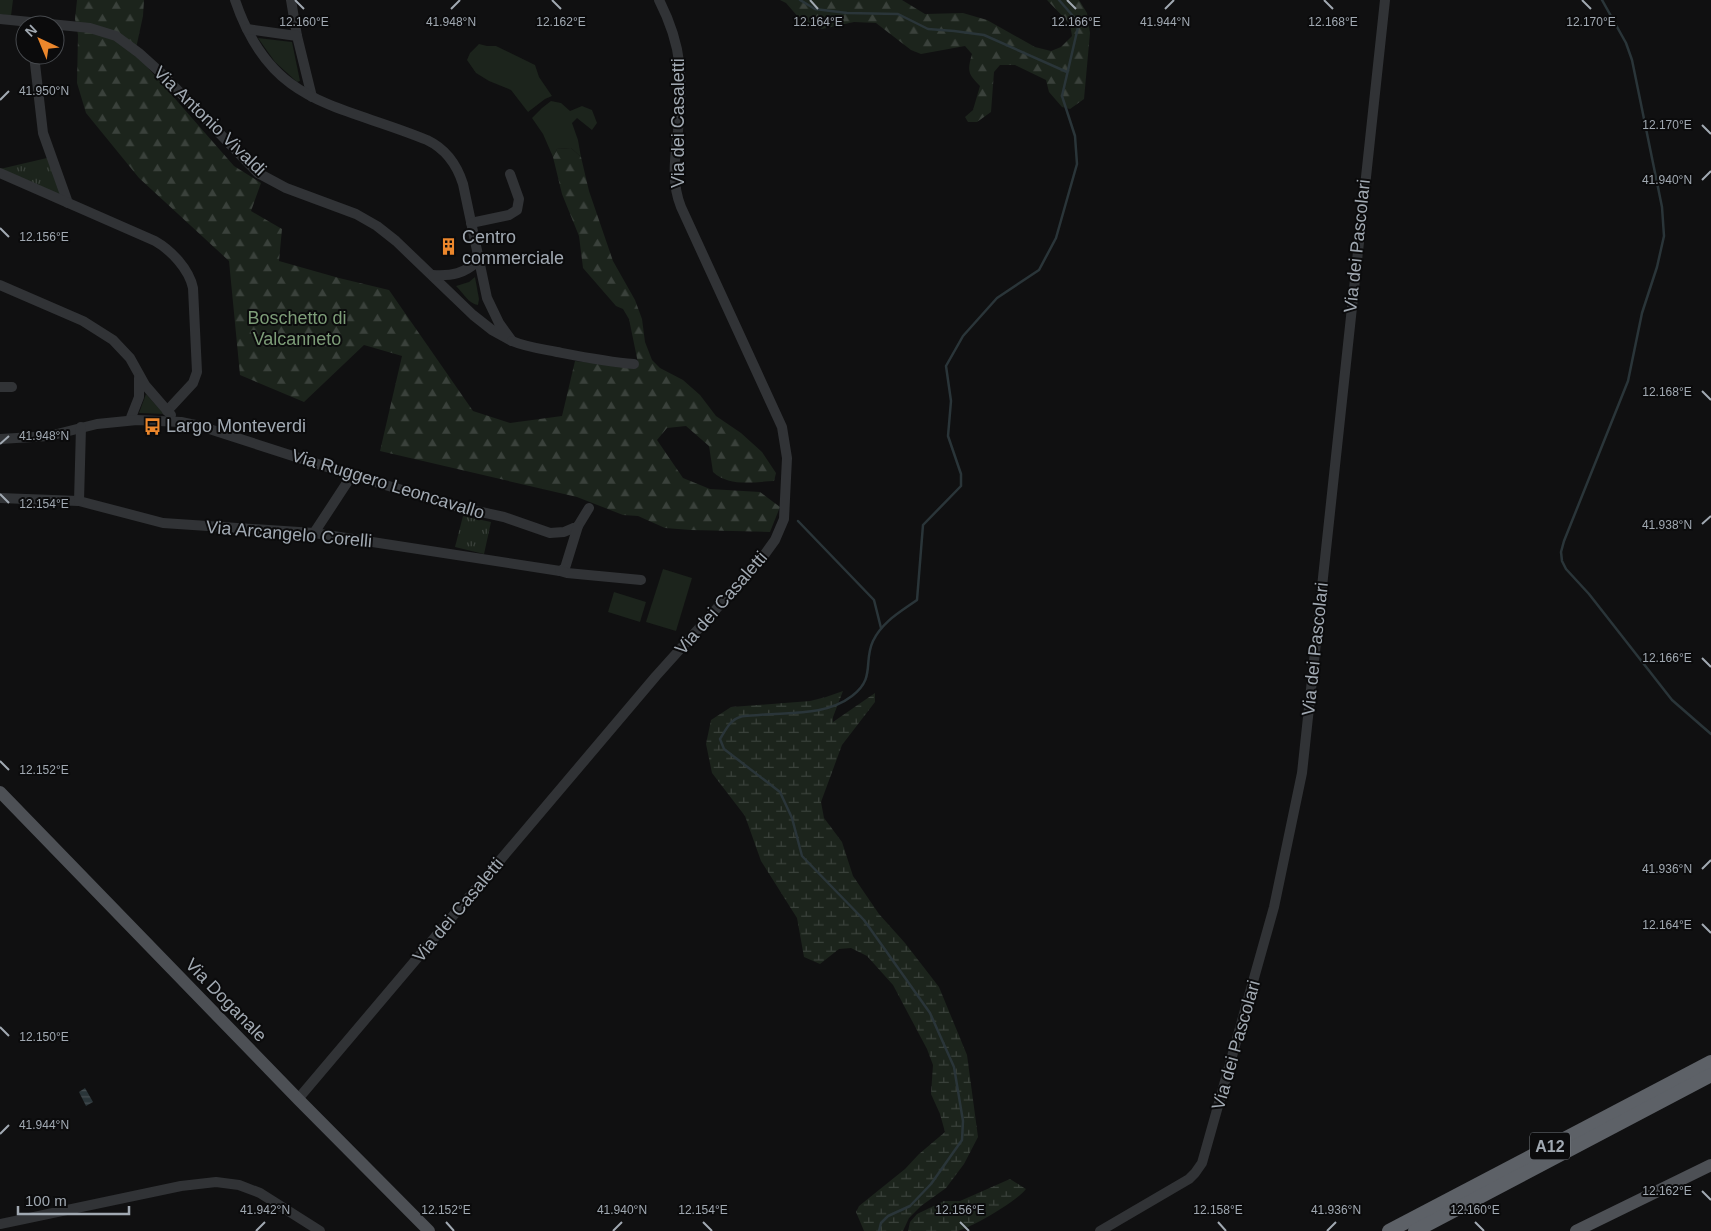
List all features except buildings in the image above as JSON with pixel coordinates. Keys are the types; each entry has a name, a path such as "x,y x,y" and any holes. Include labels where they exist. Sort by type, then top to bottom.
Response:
{"highway":[{"name":"A12","path":"1389,1231 1711,1062"},
{"name":"A12","path":"1415,1231 1711,1075"}],"main road":[{"name":"Via Doganale","path":"0,792 429,1231"},
{"path":"1576,1231 1711,1165"}],"street":[{"path":"235,0 246,29 256,48 287,81 312,97 350,113 423,138 441,148 454,162 460,176 486,293 501,327 512,341 585,358 634,364"},
{"path":"291,0 297,36 312,97"},
{"name":"Via dei Casaletti","path":"298,1099 656,676 762,558 775,540 782,524 787,468 786,441 782,427 681,207 675,188 674,174 680,107 680,66 674,35 659,0"},
{"name":"Via dei Pascolari","path":"1100,1231 1189,1179 1202,1163 1274,907 1302,773 1374,86 1385,0"},
{"name":"Via Antonio Vivaldi","path":"0,20 15,22"},
{"name":"Via Antonio Vivaldi","path":"65,26 90,28 116,36 160,72 258,173 276,184 297,193 368,220 394,239 480,320 495,332 512,341"},
{"path":"246,29 297,36"},
{"path":"35,65 44,133 68,203"},
{"path":"0,174 160,244 174,256 190,279 193,291 197,374 191,385 168,411"},
{"path":"471,224 508,215 517,210 519,199 510,174"},
{"path":"433,275 447,276 459,274 479,260"},
{"path":"0,285 83,321 102,332 123,350 140,377 177,422"},
{"path":"130,420 139,397 140,377"},
{"path":"0,387 12,387"},
{"name":"Via Ruggero Leoncavallo","path":"0,439 49,436 100,423 130,420 177,422 203,427 352,475 448,504 509,519 550,533 564,532 578,526"},
{"path":"79,501 81,428"},
{"path":"314,533 352,475"},
{"name":"Via Arcangelo Corelli","path":"0,498 79,501 163,523 314,533 560,571 567,574 641,580"},
{"path":"560,571 564,568 578,526 589,508"},
{"path":"0,1224 181,1186 216,1182 239,1185 260,1193 320,1231"}],"green space":[{"path":"0,0 13,0 11,16 0,14"},
{"name":"Boschetto di Valcanneto","path":"77,0 144,0 143,16 135,53 234,166 261,183 251,211 282,229 279,261 389,290 473,411 510,423 562,416 575,361 619,366 638,363 629,319 623,309 616,306 583,268 579,236 562,194 553,157 557,149 571,148 581,157 589,191 613,261 635,300 642,319 645,342 652,360 660,368 683,380 700,395 716,416 741,433 762,452 776,473 774,481 742,483 719,477 713,472 709,446 686,426 667,428 657,440 683,478 710,489 760,492 780,507 770,532 665,528 638,516 623,515 577,497 380,451 402,356 364,345 304,402 240,375 229,261 139,178 86,113 77,83 78,35 75,19"},
{"path":"780,0 902,0 925,14 963,13 987,20 1035,47 1051,51 1061,47 1072,36 1070,24 1047,0 1079,0 1087,13 1090,33 1084,99 1070,109 1062,107 1049,92 1046,80 1015,65 1000,65 994,72 991,112 977,122 968,122 965,117 973,110 980,86 970,72 969,64 972,54 965,46 921,54 911,50 876,23 854,22 822,29 799,18 786,3"},
{"path":"258,38 292,42 300,81 297,82 275,62"},
{"path":"479,44 496,46 535,65 539,77 552,96 528,112 511,90 489,81 476,73 467,60 470,53"},
{"path":"551,101 561,103 570,111 582,106 592,110 597,123 592,130 577,118 572,123 581,157 571,148 557,149 553,157 543,134 532,118"},
{"path":"47,158 62,197 0,169"},
{"path":"475,277 479,299 478,305 469,300 456,286 469,282"},
{"path":"146,394 164,414 139,413"},
{"path":"463,516 491,522 484,554 455,547"},
{"path":"663,569 692,578 676,631 646,622"},
{"path":"614,592 646,602 640,622 608,612"},
{"path":"843,691 833,717 833,722 875,693 875,702 842,745 821,802 824,818 842,842 853,876 879,914 905,943 939,987 967,1055 978,1137 964,1164 946,1188 921,1206 909,1218 903,1231 864,1231 856,1212 859,1206 905,1169 919,1154 945,1132 940,1114 931,1094 933,1065 927,1049 893,985 867,956 851,948 839,949 820,964 804,957 797,918 761,861 745,816 712,773 706,744 711,720 731,707 810,701"},
{"path":"1010,1179 1026,1189 1004,1207 982,1220 956,1231 908,1231 910,1222 917,1214 944,1201 960,1201"}],"shaded area":[{"path":"85,1088 93,1102 86,1106 79,1092"}],"waterway":[{"path":"800,0 815,9 847,13 898,14 928,29 984,35 1067,72"},
{"path":"879,1231 881,1223 888,1216 910,1206 931,1184 962,1140 963,1121 954,1067 930,1013 864,920 802,856 792,818 780,792 724,749 720,739 736,718 819,710 831,707 852,696 864,683 867,676 870,649 881,628 917,600 923,525 961,486 961,474 948,436 951,401 946,366 963,336 997,298 1039,270 1056,238 1077,164 1075,136 1062,96 1079,23 1059,0"},
{"path":"1602,0 1626,43 1632,60 1662,207 1664,236 1657,267 1642,313 1628,381 1564,541 1561,552 1562,561 1566,569 1589,594 1672,700 1711,734"},
{"path":"798,521 874,600 881,628"}],"place":[{"name":"Centro commerciale","path":"448,247"},
{"name":"Largo Monteverdi","path":"152,426"}]}
